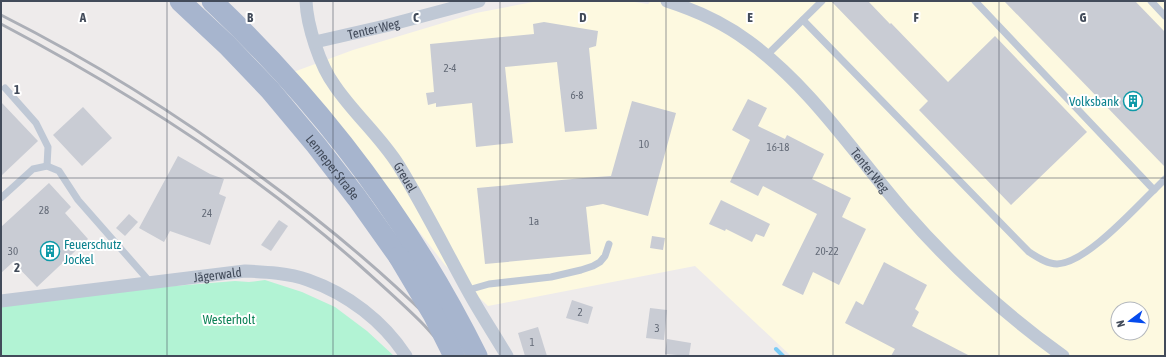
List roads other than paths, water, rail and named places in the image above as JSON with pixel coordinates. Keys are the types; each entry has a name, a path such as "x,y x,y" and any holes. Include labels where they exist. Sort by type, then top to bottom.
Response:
{"main road":[{"name":"Lenneper Straße","path":"180,1 227,45 270,90 316,145 357,198 406,251 451,306 477,356"},
{"name":"Lenneper Straße","path":"213,2 257,45 318,112 371,181 406,251 433,314 454,356"}],"street":[{"name":"Tenter Weg","path":"315,42 392,24 479,1"},
{"name":"Tenter Weg","path":"667,1 685,7 729,28 767,55 813,100 903,210 945,256 1004,310 1063,356"},
{"name":"Greuel","path":"306,5 315,42 324,67 335,87 399,165 468,290 507,356"},
{"name":"Jägerwald","path":"1,301 245,271 268,272 308,280 331,290 353,303 378,322 397,343 406,356"}],"lane":[{"path":"767,55 822,1"},
{"path":"975,1 1154,190"},
{"path":"1151,1 1165,16"},
{"path":"803,20 1029,252 1041,260 1056,264 1064,263 1076,259 1090,250 1165,179"},
{"path":"5,88 36,123 48,147 47,166"},
{"path":"1,198 33,169 47,166 59,171 78,200 150,282"},
{"path":"468,290 489,284 551,277 581,270 600,262 605,256 609,244"}],"waterway":[{"path":"776,349 783,356"}],"railway":[{"path":"1,15 102,70 166,110 229,153 305,210 369,263 435,324 464,356"},
{"path":"1,24 95,76 141,104 230,163 274,195 316,228 389,292 425,326 451,356"}],"place":[{"name":"Volksbank","path":"1133,101"},
{"name":"Feuerschutz Jockel","path":"50,251"}],"park label":[{"name":"Westerholt","path":"229,319"}]}
